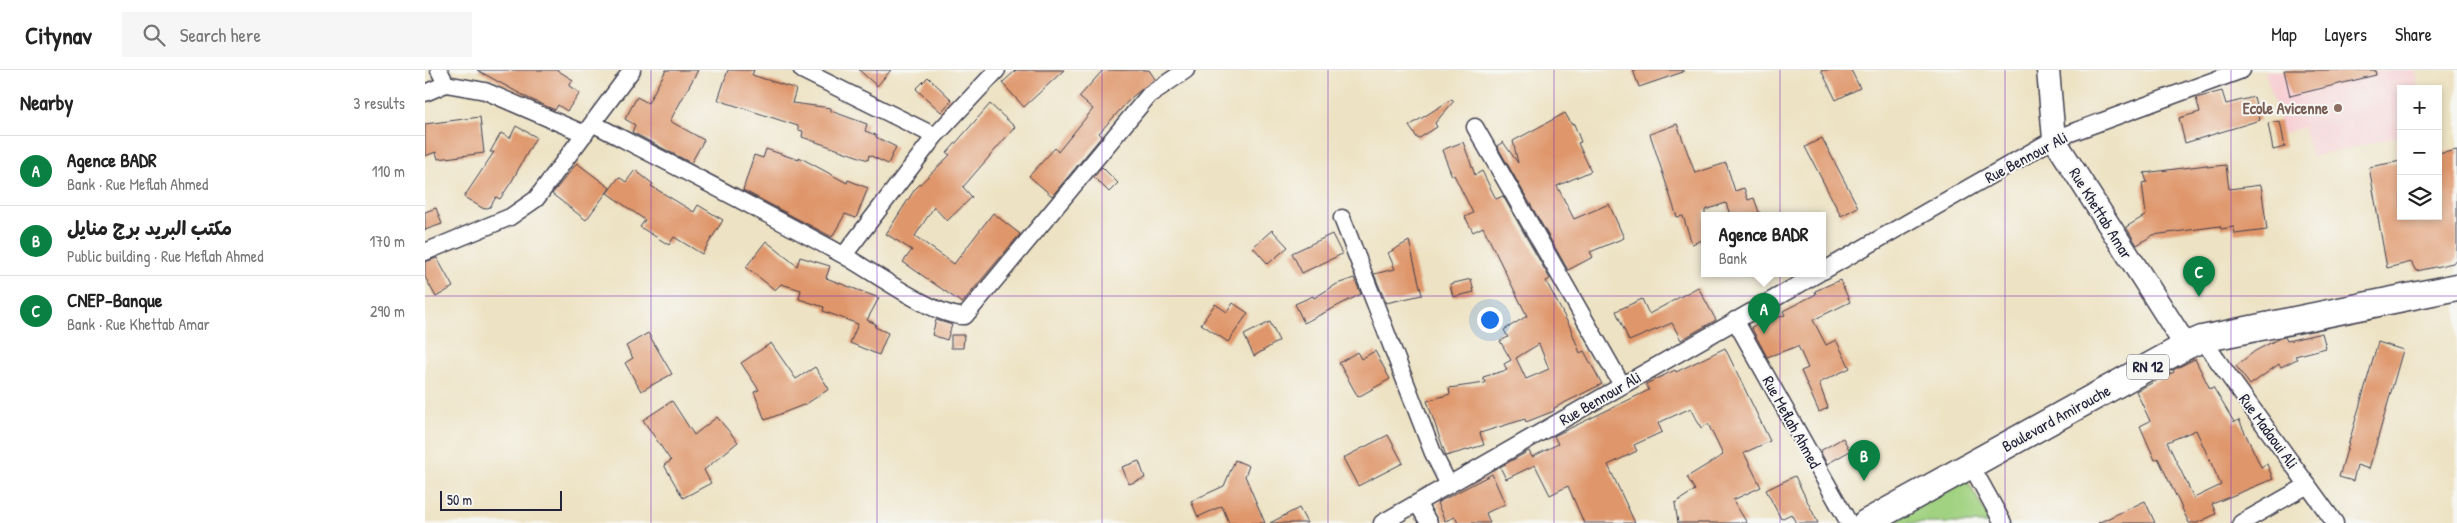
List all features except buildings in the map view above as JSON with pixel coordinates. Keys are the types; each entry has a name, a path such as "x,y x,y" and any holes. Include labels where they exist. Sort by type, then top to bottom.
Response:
{"main road":[{"name":"Rue Khettab Amar","path":"2048,70 2054,139 2194,342"},
{"name":"Boulevard Amirouche","path":"1877,521 1971,465 2194,342 2457,287"}],"street":[{"path":"425,252 524,209 536,199 632,70"},
{"path":"803,70 825,75 935,136"},
{"path":"844,255 935,136 997,70"},
{"name":"Rue Bennour Ali","path":"1826,268 2054,139 2242,70"},
{"path":"425,93 442,77 589,129 844,255 937,310 956,317 965,316 1149,95 1176,73"},
{"path":"1475,126 1622,385"},
{"path":"1342,218 1433,453 1449,485"},
{"name":"Rue Bennour Ali","path":"1382,523 1812,277"},
{"name":"Rue Meflah Ahmed","path":"1735,320 1849,523"},
{"name":"Rue Madaoui Ali","path":"2194,342 2308,485 2335,523"},
{"path":"1971,465 2003,523"},
{"path":"2241,523 2308,485"},
{"path":"1417,503 1429,523"}],"shaded area":[{"name":"Ecole Avicenne","path":"2415,70 2417,85 2397,85 2397,137 2312,157 2303,127 2283,134 2265,71"}],"green space":[{"path":"1961,470 1991,523 1888,523"}],"place":[{"name":"Ecole Avicenne","path":"2338,108"},
{"name":"CNEP-Banque","path":"2199,297"},
{"name":"Agence BADR","path":"1764,334"},
{"name":"مكتب البريد برج منايل","path":"1864,481"}]}
